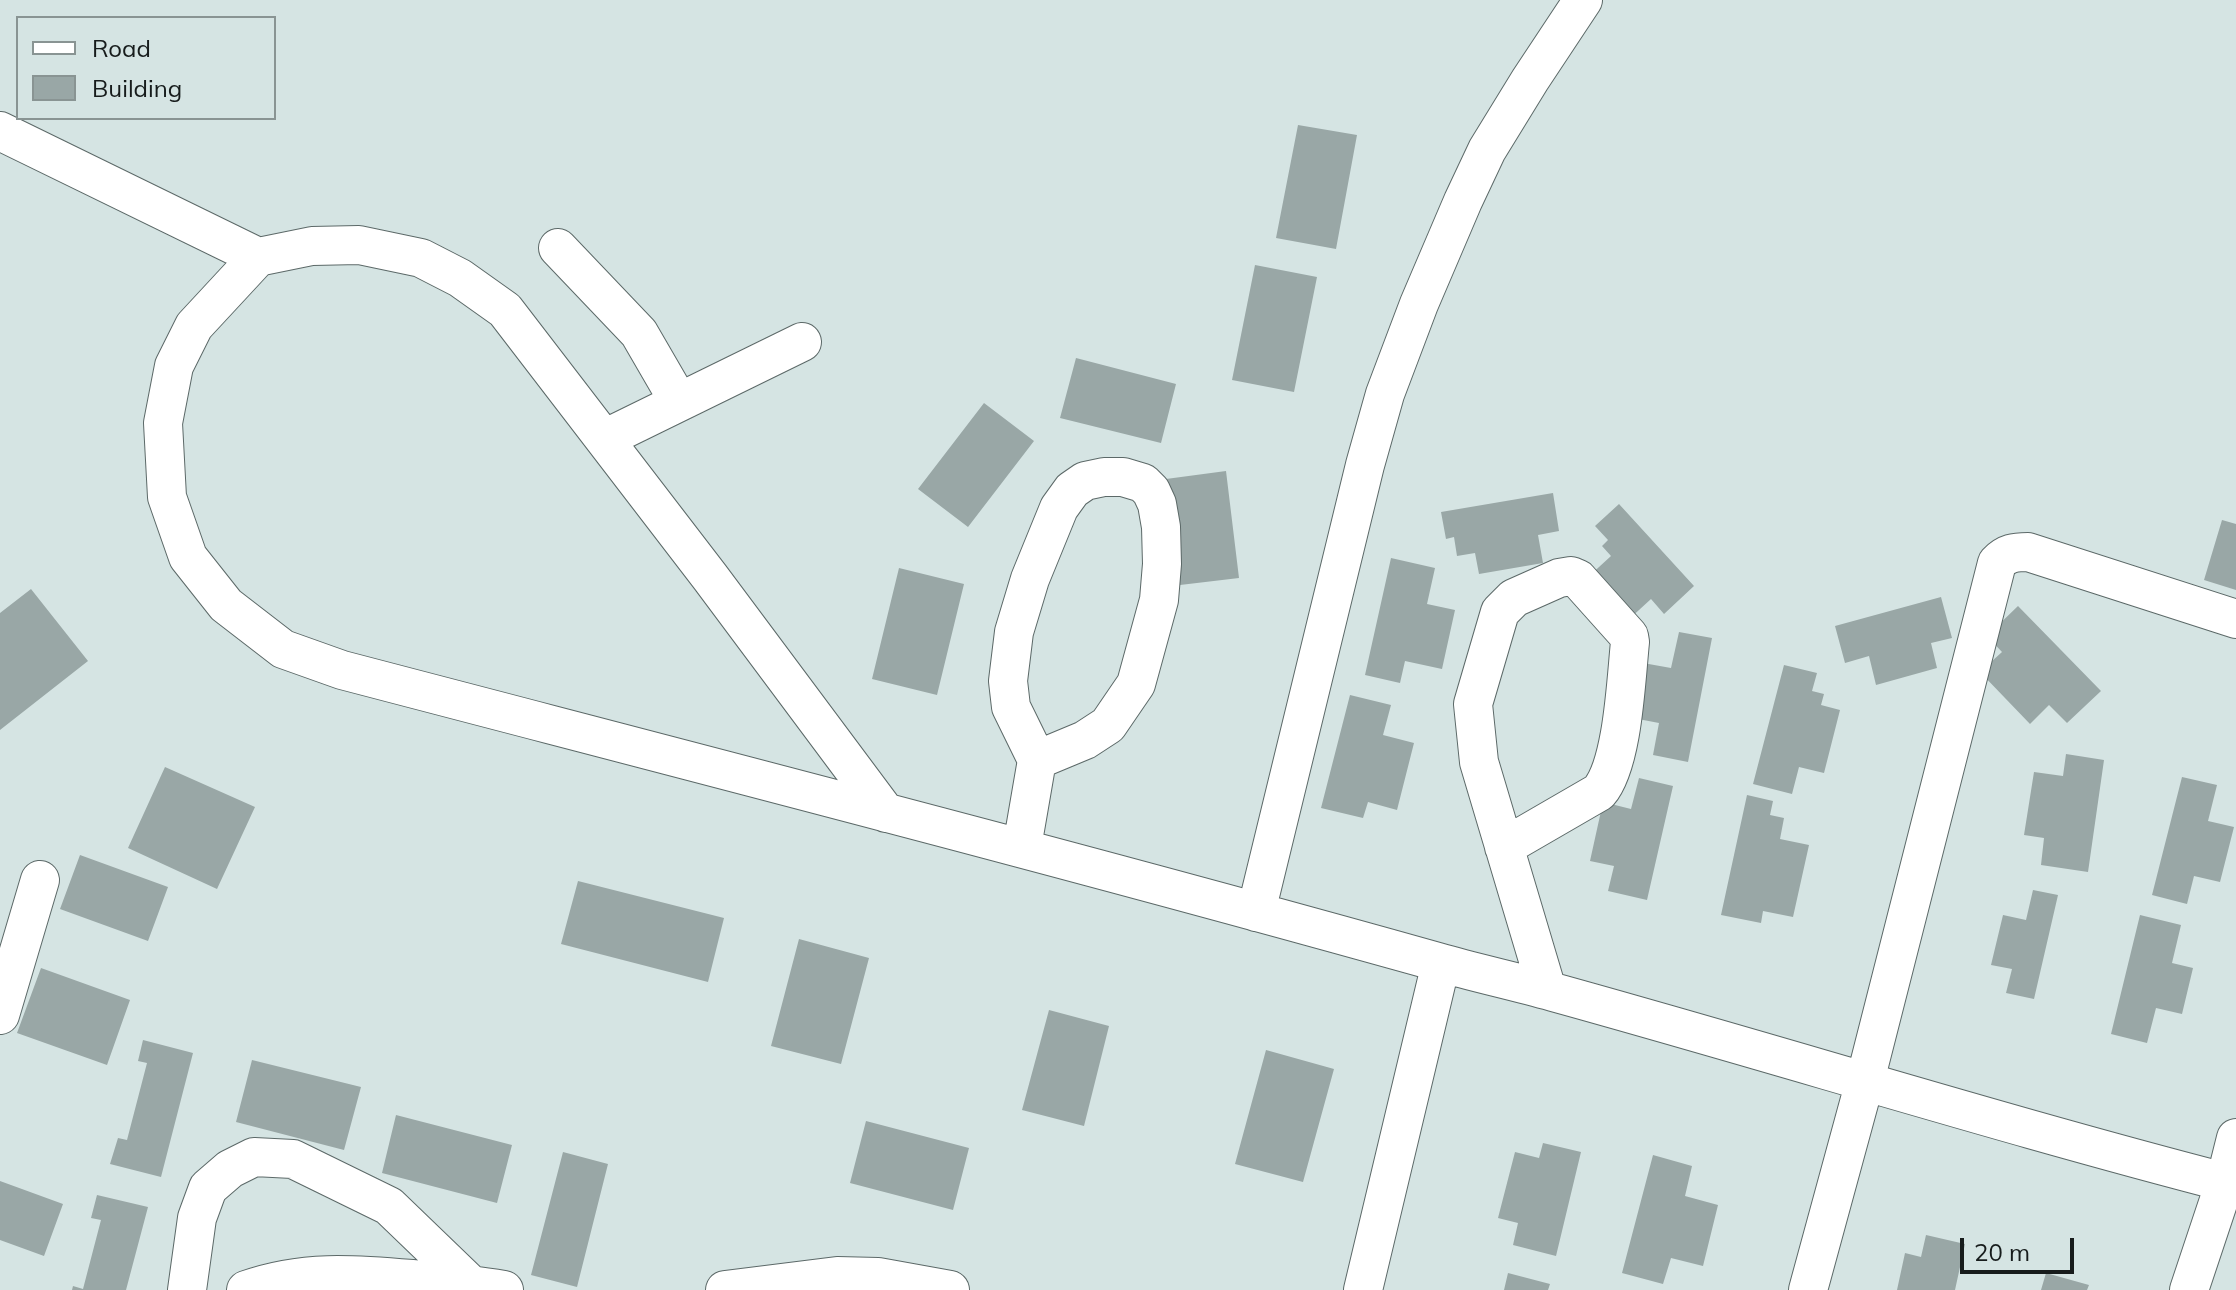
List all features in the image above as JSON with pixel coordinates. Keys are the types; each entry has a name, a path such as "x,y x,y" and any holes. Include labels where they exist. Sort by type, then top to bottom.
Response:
{"street":[{"path":"1256,912 1385,394 1419,304 1487,150 1583,0"},
{"path":"0,131 258,257"},
{"path":"886,813 720,589 505,310 460,278 421,258 359,245 312,246 258,257 194,326 174,366 163,423 167,497 188,557 226,605 283,649 342,670 886,813 1022,847 1547,990 2124,1156 2230,1183"},
{"path":"558,248 639,333 679,402"},
{"path":"604,439 802,342"},
{"path":"1022,847 1037,760 1011,707 1008,681 1014,632 1030,579 1059,508 1072,490 1085,481 1104,477 1123,477 1143,483 1157,504 1162,564 1159,600 1136,684 1108,725 1085,740 1037,760"},
{"path":"1808,1290 1865,1081 1997,563 2004,556 2028,552 2236,619"},
{"path":"1504,847 1599,792 1605,784 1621,732 1629,636 1578,579 1571,576 1559,578 1514,598 1500,612 1475,691 1474,717 1479,762 1504,847 1547,990"},
{"path":"0,1015 40,880"},
{"path":"1363,1290 1441,963"},
{"path":"2189,1290 2230,1183 2236,1138"},
{"path":"187,1290 197,1218 208,1188 230,1169 254,1157 293,1159 389,1206 488,1287"},
{"path":"246,1290 265,1283 311,1275 357,1274 488,1287"},
{"path":"725,1290 837,1276 878,1277 950,1290"}],"building":[{"path":"1298,125 1357,135 1336,249 1276,238"},
{"path":"1255,265 1317,277 1294,392 1232,380"},
{"path":"1076,358 1176,384 1161,443 1060,418"},
{"path":"984,403 1034,441 968,527 918,489"},
{"path":"1226,471 1239,578 1180,585 1166,479"},
{"path":"1553,493 1559,531 1538,535 1543,563 1479,574 1475,553 1457,556 1454,537 1446,539 1441,512"},
{"path":"1619,504 1694,586 1664,614 1651,599 1627,621 1587,578 1611,556 1602,546 1608,540 1595,526"},
{"path":"2222,520 2236,524 2236,590 2204,580"},
{"path":"1391,558 1435,568 1427,604 1455,610 1442,669 1405,661 1400,683 1365,675"},
{"path":"899,568 964,584 937,695 872,679"},
{"path":"31,589 88,661 0,730 0,613"},
{"path":"1941,597 1952,638 1931,643 1937,668 1876,685 1869,656 1845,663 1835,626"},
{"path":"2018,606 2101,691 2067,723 2049,705 2030,724 1980,672 2002,652 1987,636"},
{"path":"1679,632 1712,638 1688,762 1653,755 1659,723 1633,718 1643,663 1671,668"},
{"path":"1784,665 1817,673 1812,691 1824,694 1821,705 1840,710 1824,773 1799,767 1792,794 1753,784"},
{"path":"1350,695 1391,705 1383,735 1414,743 1397,810 1368,802 1363,818 1321,808"},
{"path":"2066,754 2104,760 2088,872 2041,865 2044,838 2024,835 2034,772 2063,776"},
{"path":"165,767 255,807 217,889 128,848"},
{"path":"2182,777 2217,785 2208,821 2234,827 2220,882 2194,876 2187,904 2152,895"},
{"path":"1639,778 1673,786 1647,900 1608,891 1614,866 1590,861 1603,802 1631,809"},
{"path":"1747,795 1773,801 1770,815 1784,818 1780,839 1809,845 1793,917 1763,911 1761,923 1721,915"},
{"path":"80,855 168,887 148,941 60,909"},
{"path":"578,881 724,918 708,982 561,944"},
{"path":"2033,890 2058,895 2034,999 2006,993 2012,969 1991,965 2003,915 2026,920"},
{"path":"2140,915 2181,925 2172,963 2193,968 2182,1014 2156,1008 2147,1043 2111,1034"},
{"path":"799,939 869,958 841,1064 771,1046"},
{"path":"41,968 130,1000 107,1065 17,1033"},
{"path":"1049,1010 1109,1026 1084,1126 1022,1110"},
{"path":"143,1040 193,1053 161,1177 110,1164 118,1138 127,1140 147,1063 138,1061"},
{"path":"1266,1050 1334,1069 1303,1182 1235,1164"},
{"path":"252,1060 361,1087 344,1150 236,1122"},
{"path":"396,1115 512,1145 497,1203 382,1173"},
{"path":"866,1121 969,1148 953,1210 850,1183"},
{"path":"1543,1143 1581,1152 1556,1256 1513,1245 1518,1223 1498,1218 1515,1152 1539,1158"},
{"path":"563,1152 608,1164 577,1287 531,1275"},
{"path":"1653,1155 1692,1166 1685,1196 1718,1205 1703,1266 1671,1258 1663,1284 1622,1273"},
{"path":"0,1181 63,1204 44,1256 0,1240"},
{"path":"97,1195 148,1207 126,1290 72,1290 73,1286 83,1289 101,1220 91,1218"},
{"path":"1926,1235 1965,1244 1955,1290 1897,1290 1905,1253 1921,1257"},
{"path":"1508,1273 1550,1284 1548,1290 1504,1290"},
{"path":"2046,1273 2089,1285 2087,1290 2041,1290"}]}
